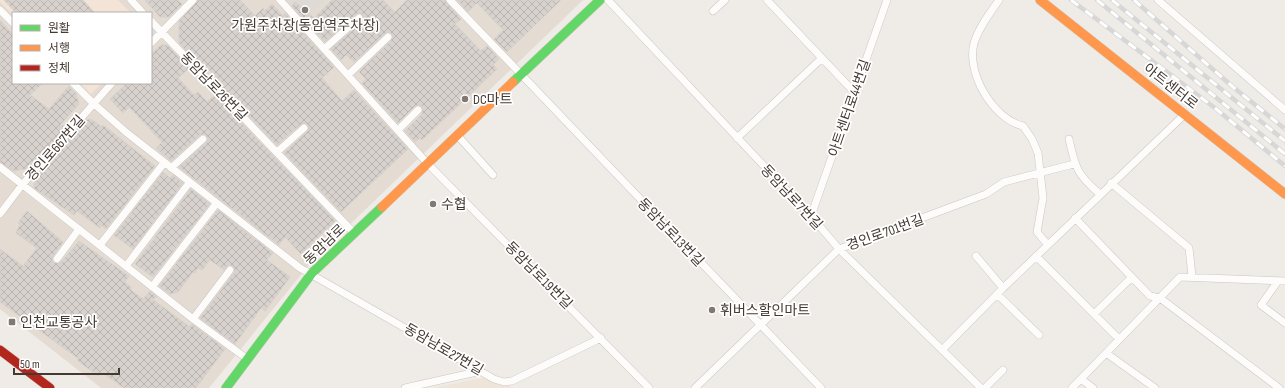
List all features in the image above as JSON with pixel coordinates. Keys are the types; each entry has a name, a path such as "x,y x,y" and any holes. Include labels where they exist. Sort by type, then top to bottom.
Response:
{"street":[{"name":"동암남로","path":"226,388 312,273 600,0"},
{"name":"아트센터로","path":"1040,0 1285,194"},
{"path":"0,350 50,388"}],"lane":[{"path":"131,0 142,12"},
{"name":"동암남로19번길","path":"280,0 428,164 649,388"},
{"name":"동암남로13번길","path":"450,0 760,326 821,388"},
{"name":"동암남로7번길","path":"608,0 811,216 839,249 981,388"},
{"path":"713,11 725,0"},
{"path":"767,0 855,93"},
{"path":"999,0 982,24 974,43 972,64 987,98 1000,114 1014,124 1023,126 1032,139 1038,153 1043,198 1037,232 1048,245"},
{"path":"1158,0 1285,110"},
{"path":"152,42 190,1"},
{"name":"아트센터로44번길","path":"811,216 855,93 885,1"},
{"path":"0,10 12,22"},
{"path":"324,49 359,18"},
{"name":"동암남로26번길","path":"152,22 355,233"},
{"path":"348,75 388,37"},
{"path":"737,138 822,58"},
{"name":"동암남로27번길","path":"74,84 93,103 164,163 300,268 312,273 499,380 512,381 601,338"},
{"name":"경인로667번길","path":"0,214 22,185 111,84"},
{"path":"398,130 418,110"},
{"path":"942,350 1003,288 1111,183 1184,115"},
{"path":"277,152 304,128"},
{"path":"458,136 493,175"},
{"path":"171,168 203,139"},
{"path":"1069,139 1074,164 1084,181 1100,194"},
{"path":"100,245 164,163"},
{"name":"경인로701번길","path":"695,388 839,249 986,194 1004,182 1074,164"},
{"path":"0,167 193,319 248,359"},
{"path":"126,266 189,183"},
{"path":"1111,183 1189,248 1192,276"},
{"path":"152,287 216,204"},
{"path":"1075,218 1150,296 1160,298 1279,388"},
{"path":"57,259 79,229"},
{"path":"976,256 1003,288"},
{"path":"1036,256 1119,339"},
{"path":"193,319 230,270"},
{"path":"1072,388 1180,277 1192,276 1282,281"},
{"path":"1094,314 1132,277"},
{"path":"1282,281 1261,305 1285,323"},
{"path":"997,294 1039,335"},
{"path":"1106,353 1155,388"},
{"path":"985,388 1003,370"},
{"path":"405,388 481,371"},
{"path":"1081,379 1093,388"}],"shaded area":[{"path":"0,0 583,0 313,260 209,388 101,388 0,309"},
{"path":"0,0 118,0 130,12 12,12 12,14 0,2"},
{"name":"가원주차장(동암역주차장)","path":"286,0 325,0 304,19"},
{"path":"81,84 101,84 91,94"},
{"path":"483,378 513,388 432,388"}],"building":[{"path":"4,0 83,0 94,12 15,12"},
{"path":"145,0 178,0 182,4 169,17 160,17"},
{"path":"198,0 240,0 255,16 263,8 265,11 272,4 283,16 285,13 334,67 322,78 342,101 354,90 408,149 341,212 284,153 308,131 309,127 307,124 301,124 277,145 222,88 225,86 198,59 196,61 179,43 179,21"},
{"path":"332,0 383,0 395,12 407,0 445,0 461,19 455,24 481,51 487,46 499,59 493,65 497,69 422,140 420,138 415,142 405,131 422,114 422,107 419,105 415,106 398,123 362,83 366,79 359,72 391,41 392,34 389,32 385,33 354,62 346,55 341,60 331,49 362,22 364,17 362,14 356,14 325,42 292,6 295,2 314,18"},
{"path":"457,0 561,0 507,52 494,39 503,30 477,3 468,12"},
{"path":"0,20 12,34 12,84 42,84 30,95 49,109 69,86 77,94 79,104 59,126 69,124 31,168 13,171 0,162"},
{"path":"161,45 167,45 189,68 178,78 194,95 198,92 207,102 215,95 334,219 335,221 301,254 285,237 279,245 179,167 207,142 208,138 206,135 200,135 171,161 156,148 162,142 129,107 123,113 110,99 126,84 152,84 152,53"},
{"path":"91,119 102,127 103,125 155,166 106,229 101,225 100,228 77,211 74,215 34,188 36,177 86,120"},
{"path":"163,172 170,178 173,175 183,183 133,249 114,235"},
{"path":"191,189 210,204 153,277 135,264"},
{"path":"218,210 273,253 267,260 290,277 265,311 261,308 235,344 200,318 234,273 233,266 228,265 224,270 210,260 202,270 198,268 195,273 193,272 178,292 170,294 159,286"},
{"path":"27,211 63,242 53,256 52,261 54,263 61,262 79,241 129,276 125,282 131,287 131,290 143,299 150,291 157,297 152,299 190,327 192,324 225,349 196,388 124,388 101,372 98,376 77,360 79,359 0,302 0,249 23,266 37,248 16,233 20,224 18,223"}],"railway":[{"path":"1071,0 1215,108 1285,166"},
{"path":"1097,0 1285,154"},
{"path":"1112,0 1285,141"},
{"path":"1134,0 1233,87 1285,129"}],"traffic: fast":[{"path":"513,82 600,0"},
{"path":"226,388 312,273 382,207"}],"traffic: slow":[{"path":"1040,0 1285,194"},
{"path":"382,207 513,82"}],"traffic: jam":[{"path":"0,350 50,388"}],"place":[{"name":"가원주차장(동암역주차장)","path":"305,10"},
{"name":"DC마트","path":"465,99"},
{"name":"수협","path":"433,204"},
{"name":"휘버스할인마트","path":"712,310"},
{"name":"인천교통공사","path":"12,322"}]}
